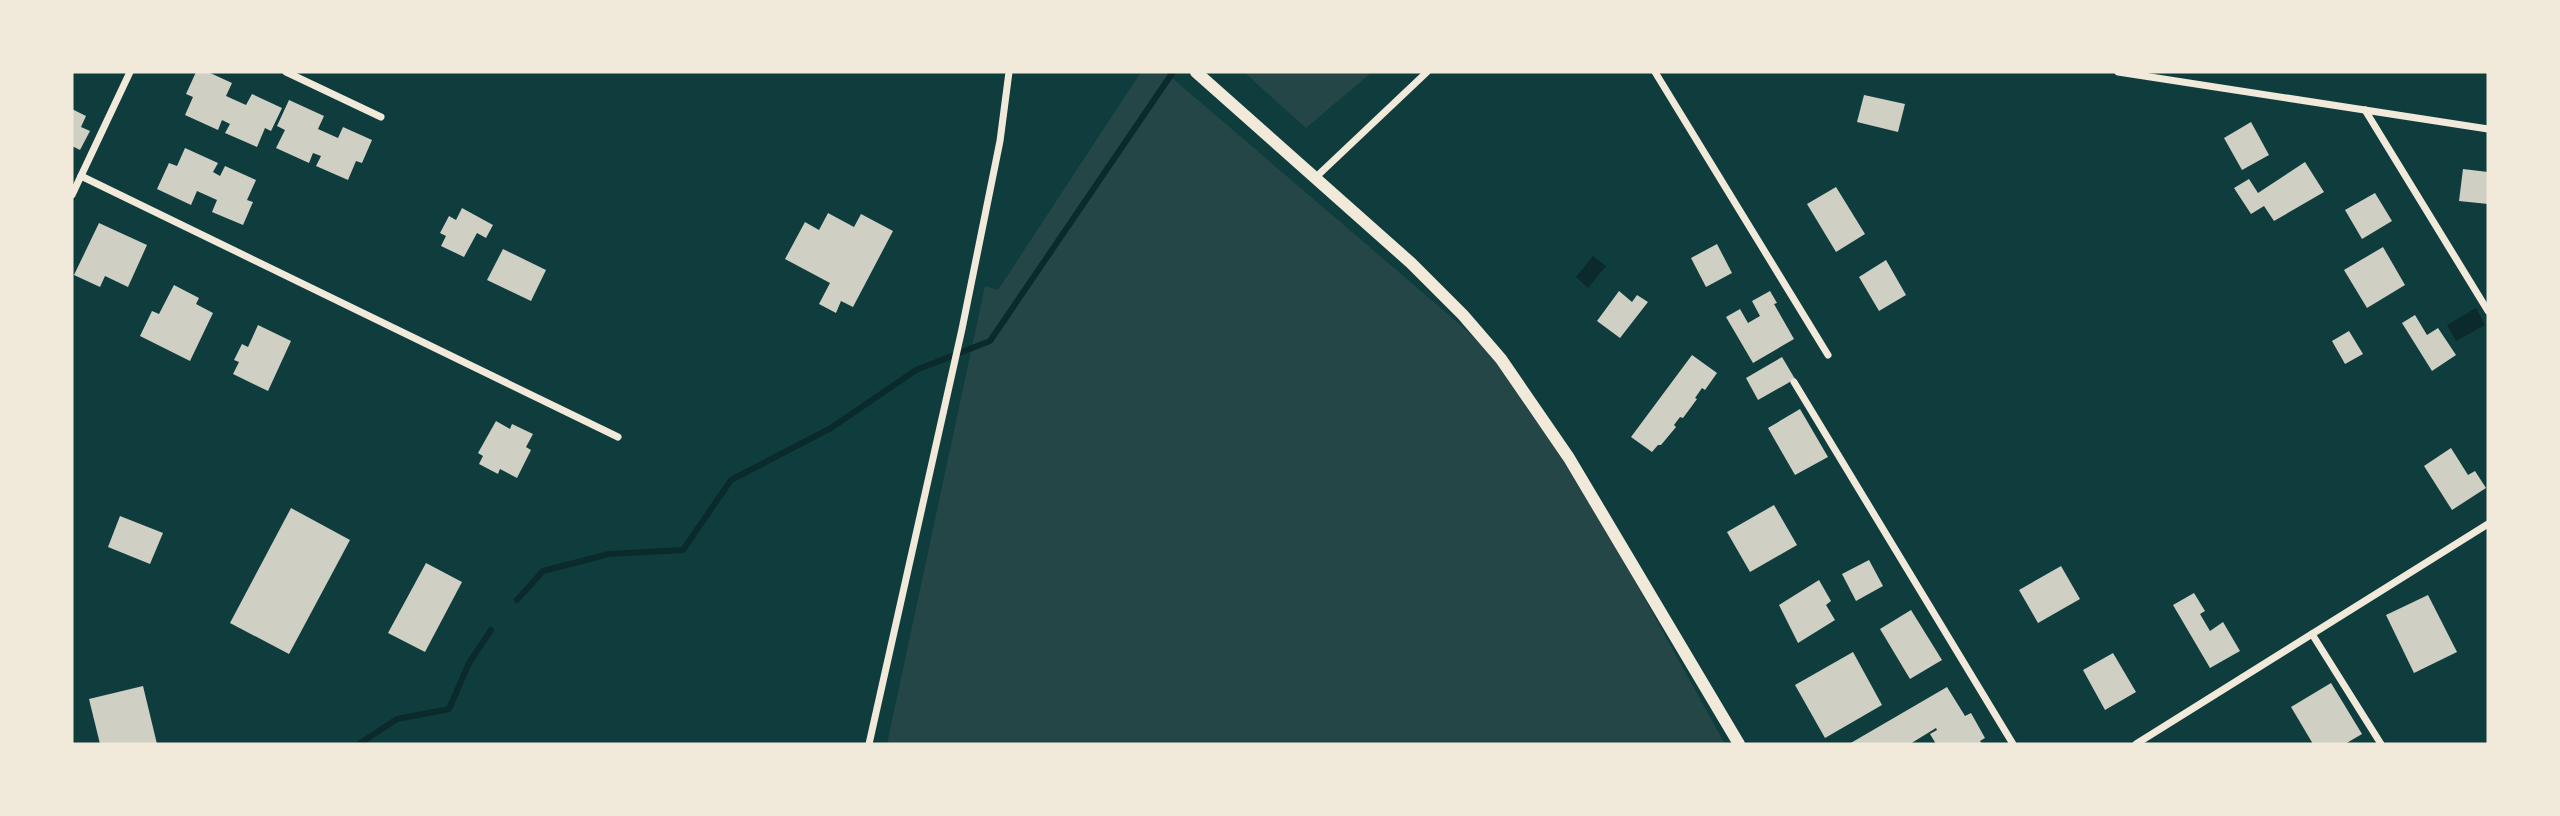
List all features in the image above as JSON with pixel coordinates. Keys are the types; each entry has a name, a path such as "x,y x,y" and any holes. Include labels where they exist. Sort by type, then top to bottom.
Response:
{"street":[{"path":"72,195 130,72"},
{"path":"286,72 381,117"},
{"path":"869,744 962,329 1000,141 1009,72"},
{"path":"1315,178 1427,72"},
{"path":"1655,72 1828,355"},
{"path":"2118,72 2488,129"},
{"path":"1198,74 1447,299 1513,375 1569,458 1739,744"},
{"path":"2365,110 2488,311"},
{"path":"81,176 618,437"},
{"path":"1794,382 2013,744"},
{"path":"2136,744 2488,524"},
{"path":"2312,634 2381,744"}],"shaded area":[{"path":"1141,72 1165,72 1464,328 1495,359 1569,462 1725,744 887,744 985,286 998,290"},
{"path":"1244,72 1372,72 1306,128"},
{"path":"1593,256 1606,266 1588,288 1576,277"},
{"path":"2476,308 2485,325 2456,341 2447,325"}],"building":[{"path":"196,72 208,72 232,83 226,96 246,105 252,94 282,108 271,131 265,128 257,147 225,133 230,124 222,120 218,130 185,115 193,97 186,94"},
{"path":"1864,95 1905,104 1898,132 1857,122"},
{"path":"289,100 324,116 318,129 338,138 343,127 372,140 362,163 356,161 348,180 316,166 321,156 313,153 309,163 276,148 285,130 277,126"},
{"path":"72,109 86,116 81,127 90,131 80,150 72,146"},
{"path":"2251,122 2269,155 2242,170 2224,138"},
{"path":"185,148 218,163 213,172 220,176 225,166 256,180 247,200 253,202 243,225 212,212 217,200 197,191 191,205 157,189 169,163 177,166"},
{"path":"2305,162 2324,192 2274,221 2264,206 2251,214 2234,188 2249,179 2258,193"},
{"path":"2463,169 2488,172 2488,204 2459,201"},
{"path":"1836,187 1865,234 1836,252 1807,204"},
{"path":"2375,193 2392,221 2362,239 2345,210"},
{"path":"462,208 493,225 486,238 477,233 464,257 441,246 446,236 440,233 449,216 456,220"},
{"path":"828,213 854,227 861,214 893,231 853,307 841,301 836,313 819,304 830,283 785,259 805,222 819,230"},
{"path":"99,223 147,245 128,287 105,276 100,287 74,275"},
{"path":"1717,244 1732,273 1706,287 1691,258"},
{"path":"2383,247 2405,285 2367,308 2344,270"},
{"path":"503,249 546,270 531,301 487,280"},
{"path":"1886,260 1906,295 1879,311 1859,277"},
{"path":"174,285 199,298 196,304 213,313 190,361 140,336 152,311 159,314"},
{"path":"1619,291 1632,302 1637,295 1648,302 1620,338 1597,321"},
{"path":"1770,291 1777,303 1774,304 1794,339 1753,363 1726,317 1740,309 1748,323 1760,316 1752,301"},
{"path":"2415,315 2427,335 2438,328 2456,355 2432,371 2402,323"},
{"path":"258,325 291,341 268,391 233,374 239,362 234,360 242,344 248,347"},
{"path":"2349,331 2363,354 2345,364 2332,341"},
{"path":"1692,355 1717,373 1705,390 1702,388 1683,418 1680,417 1674,425 1676,427 1652,452 1631,437"},
{"path":"1782,357 1795,379 1758,400 1746,378"},
{"path":"1800,409 1828,457 1795,475 1768,428"},
{"path":"496,421 510,429 512,424 533,434 526,447 531,450 517,478 500,469 498,474 479,464 483,456 478,453"},
{"path":"2451,448 2468,475 2475,471 2486,488 2452,510 2424,466"},
{"path":"1774,505 1797,545 1750,572 1727,532"},
{"path":"291,508 350,540 289,654 230,623"},
{"path":"120,516 163,533 150,564 108,547"},
{"path":"1869,560 1883,586 1856,601 1842,574"},
{"path":"426,563 462,582 425,652 388,633"},
{"path":"2061,566 2080,599 2038,623 2019,590"},
{"path":"1819,580 1831,601 1826,605 1835,620 1798,643 1779,605"},
{"path":"2194,593 2205,611 2200,614 2210,631 2223,622 2240,651 2210,668 2173,605"},
{"path":"2428,595 2457,652 2414,673 2386,615"},
{"path":"1911,610 1942,660 1910,679 1880,629"},
{"path":"1853,652 1882,705 1825,738 1795,685"},
{"path":"2113,653 2136,692 2105,710 2083,670"},
{"path":"2331,683 2362,734 2345,744 2313,744 2291,707"},
{"path":"143,686 157,744 100,744 89,699"},
{"path":"1947,687 1965,716 1971,713 1985,738 1980,741 1982,744 1936,744 1930,734 1937,730 1936,728 1910,744 1849,744"}],"waterway":[{"path":"517,600 543,571 609,554 683,550 731,480 831,428 916,370 990,341 1173,72"},
{"path":"359,744 397,719 449,709 469,663 491,630"}]}
